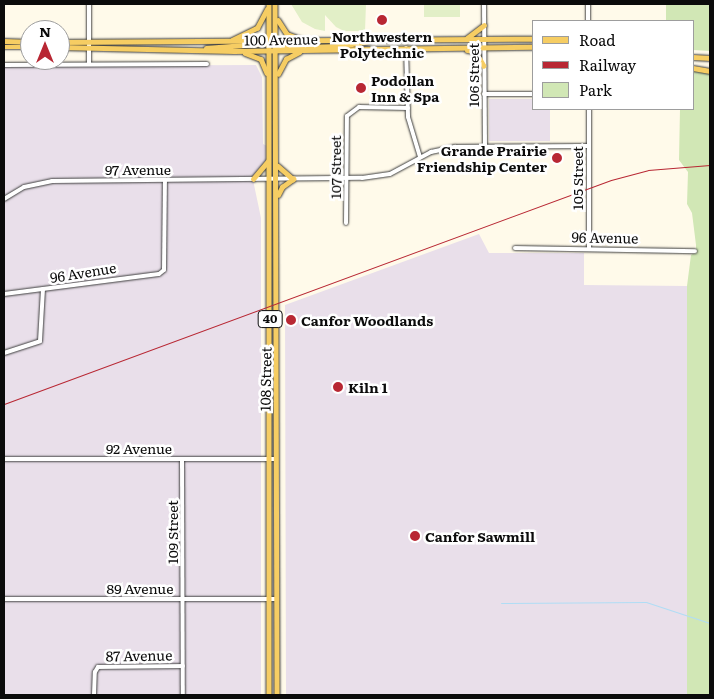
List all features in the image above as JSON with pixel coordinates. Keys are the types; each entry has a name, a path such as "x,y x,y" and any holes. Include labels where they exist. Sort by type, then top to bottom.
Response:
{"main road":[{"path":"221,42 252,32 264,19 268,4"},
{"name":"108 Street","path":"268,4 270,179 269,695"},
{"name":"108 Street","path":"276,4 275,460 277,695"},
{"path":"276,14 284,31 304,41"},
{"path":"466,39 484,25"},
{"name":"100 Avenue","path":"70,46 374,39 532,39"},
{"path":"269,50 339,46 374,39"},
{"path":"4,41 20,42"},
{"path":"174,50 269,42"},
{"name":"100 Avenue","path":"70,43 174,50 269,50"},
{"path":"4,47 20,47"},
{"name":"100 Avenue","path":"276,49 532,47"},
{"path":"456,48 475,51 484,66"},
{"path":"234,50 259,58 269,79"},
{"path":"276,79 286,59 305,50"},
{"path":"694,57 710,58"},
{"path":"694,68 710,71"},
{"path":"253,179 262,171 269,157"},
{"path":"277,162 279,169 293,179 282,187 277,204"}],"street":[{"path":"89,4 89,64"},
{"name":"106 Street","path":"484,4 485,146"},
{"path":"588,4 588,20"},
{"path":"406,48 410,130 420,157"},
{"path":"4,65 207,64"},
{"path":"484,94 532,94"},
{"name":"107 Street","path":"346,223 347,121 350,111 359,107 408,108"},
{"name":"105 Street","path":"588,248 589,110"},
{"name":"97 Avenue","path":"4,200 24,187 52,180 347,179 390,174 420,157 443,149 485,146 588,146"},
{"name":"96 Avenue","path":"4,294 159,274 164,270 165,180"},
{"name":"96 Avenue","path":"515,248 695,250"},
{"path":"4,353 41,338 43,289"},
{"name":"109 Street","path":"182,459 183,695"},
{"name":"92 Avenue","path":"4,460 275,460"},
{"name":"89 Avenue","path":"4,599 276,599"},
{"name":"87 Avenue","path":"94,695 96,669 104,665 183,666"}],"shaded area":[{"path":"256,65 262,77 263,144 269,147 265,167 253,180 261,218 261,695 4,695 4,66 20,66 20,70 70,70 70,66"},
{"path":"489,99 532,99 532,110 550,110 550,141 489,141"},
{"path":"479,234 489,253 584,253 584,285 687,286 687,695 286,695 285,305"}],"green space":[{"path":"291,4 366,4 365,31 344,31 336,27 325,15 325,31 315,29 302,22"},
{"path":"424,4 460,4 460,17 424,17"},
{"path":"666,4 710,4 710,51 694,50 694,20 666,20"},
{"path":"694,70 710,72 710,695 687,695 687,286 691,255 696,252 696,245 692,213 687,204 688,172 679,160 680,110 694,110"}],"waterway":[{"path":"501,603 646,602 710,623"}],"railway":[{"path":"4,404 611,180 648,170 710,165"}],"place":[{"name":"Northwestern Polytechnic","path":"382,20"},
{"name":"Podollan Inn & Spa","path":"361,88"},
{"name":"Grande Prairie Friendship Center","path":"557,158"},
{"name":"Canfor Woodlands","path":"291,320"},
{"name":"Kiln 1","path":"338,387"},
{"name":"Canfor Sawmill","path":"415,536"}]}
